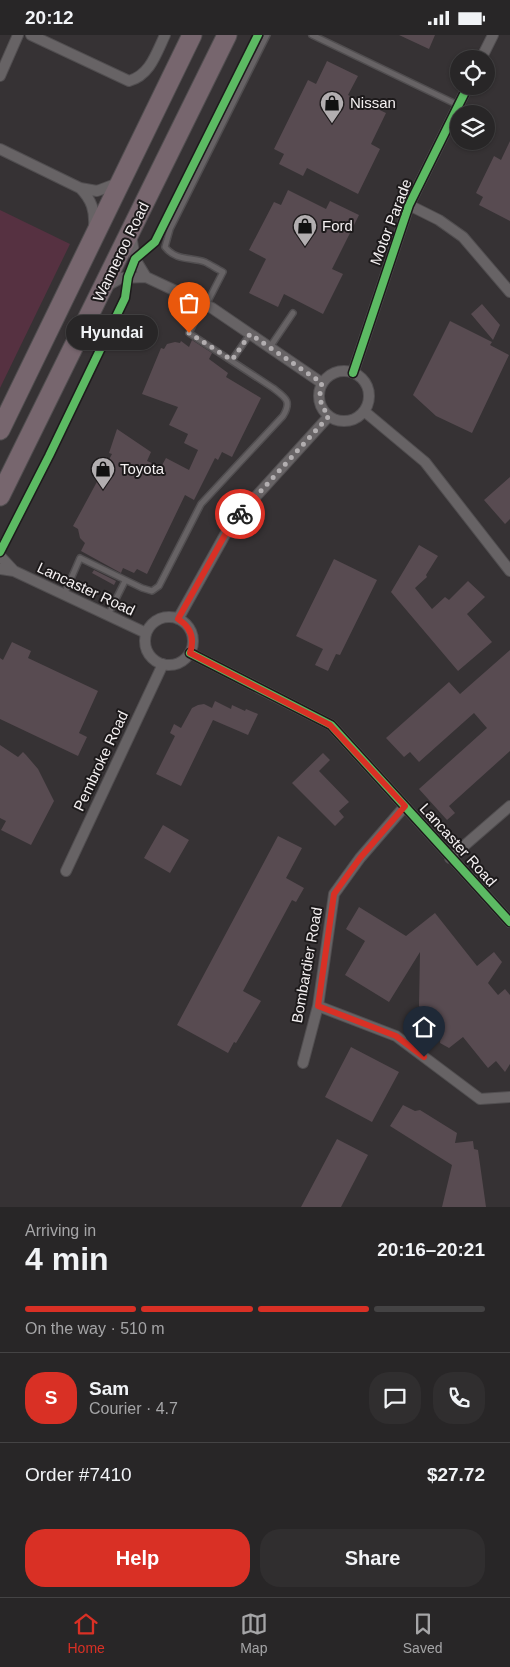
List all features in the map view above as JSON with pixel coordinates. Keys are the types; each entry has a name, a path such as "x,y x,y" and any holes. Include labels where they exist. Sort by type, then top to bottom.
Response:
{"highway":[{"name":"Wanneroo Road","path":"0,430 192,35"},
{"name":"Wanneroo Road","path":"0,496 227,35"}],"street":[{"path":"0,76 18,35"},
{"path":"31,35 129,81 138,78 145,72 164,35"},
{"path":"486,50 493,35"},
{"name":"Motor Parade","path":"458,105 463,95"},
{"name":"Motor Parade","path":"353,373 409,205 450,121"},
{"path":"0,149 80,188 97,191 120,183"},
{"path":"80,188 94,209 94,234"},
{"path":"409,205 439,221 463,237 510,292"},
{"path":"131,232 135,259 146,277"},
{"path":"102,289 121,278 146,277 205,305 322,383"},
{"path":"344,371 361,377 369,393 368,403 364,411 357,417 348,420 338,420 329,416 323,409 320,401 319,392 322,383 336,372 344,371"},
{"path":"364,411 425,463 510,571"},
{"path":"178,619 231,524 329,416"},
{"name":"Lancaster Road","path":"0,556 14,571"},
{"name":"Lancaster Road","path":"0,569 14,571 146,633"},
{"path":"170,617 178,619 190,630 192,637 190,653 185,659 170,665 155,661 146,649 146,633 156,621 170,617"},
{"name":"Lancaster Road","path":"190,653 330,725 510,922"},
{"name":"Pembroke Road","path":"66,871 162,664"},
{"name":"Bombardier Road","path":"303,1063 318,1006 334,894 360,858 405,806"},
{"path":"450,858 510,806"},
{"path":"318,1006 396,1036 480,1099 510,1097"}],"lane":[{"path":"64,595 80,558 124,581 142,588 152,591 159,586 201,504 283,416 288,407 288,402 284,397 232,360 189,333 223,272 204,262 178,258 169,253 164,247 170,229 267,35"},
{"path":"312,35 458,105"},
{"path":"270,348 293,313"},
{"path":"232,360 250,334"},
{"path":"108,615 124,581"}],"shaded area":[{"path":"0,210 70,244 0,388"}],"building":[{"path":"399,35 435,35 429,49"},
{"path":"327,61 358,76 348,95 386,113 371,144 380,149 358,194 307,168 303,176 279,164 284,154 274,149 308,80 316,84"},
{"path":"510,141 510,221 479,205 483,197 476,193 494,156 501,160"},
{"path":"288,190 326,209 330,201 359,215 332,269 343,274 323,314 284,294 278,307 249,293 266,259 249,250 274,202 281,205"},
{"path":"482,304 500,325 493,340 471,314"},
{"path":"450,321 492,342 490,345 509,355 472,433 436,416 413,395"},
{"path":"192,340 212,353 209,359 228,373 226,377 261,398 232,457 222,452 218,460 215,458 194,500 185,495 147,574 137,569 134,573 123,568 121,573 81,551 85,543 80,538 78,529 73,526 112,454 109,453 117,429 151,452 147,461 161,467 166,458 189,470 198,450 184,443 188,434 169,425 178,407 142,394 161,348 164,349 167,344 180,343 181,341 189,347"},
{"path":"510,477 510,519 505,524 484,500"},
{"path":"419,545 438,556 426,575 427,577 415,588 432,609 445,597 449,600 468,581 485,597 467,614 492,642 458,671 391,592"},
{"path":"334,559 377,580 340,655 336,654 328,671 315,665 323,649 296,636"},
{"path":"94,570 116,581 114,585 92,573"},
{"path":"12,642 31,651 28,658 98,691 79,733 87,737 78,756 0,719 0,658 3,660"},
{"path":"510,650 510,751 449,806 455,813 447,820 419,789 487,728 474,713 419,762 410,752 404,757 386,738 449,682 460,694"},
{"path":"215,701 231,709 232,705 258,714 248,735 213,720 181,786 156,774 175,736 170,733 174,724 181,728 192,708 204,704 212,708"},
{"path":"0,745 18,757 23,752 26,755 38,769 54,801 31,845 1,830 6,821 0,818"},
{"path":"323,753 330,760 319,771 349,802 339,811 344,817 335,826 292,783"},
{"path":"163,825 189,840 170,873 144,858"},
{"path":"278,836 302,848 286,878 304,888 296,902 292,900 243,991 261,1001 228,1053 177,1025"},
{"path":"359,907 406,936 435,913 477,966 494,952 502,962 488,983 498,995 505,989 510,995 510,1064 505,1072 496,1061 488,1068 463,1037 449,1048 440,1043 441,1034 419,1006 420,952 389,1002 345,975 365,941 346,929"},
{"path":"351,1047 399,1072 372,1122 325,1097"},
{"path":"403,1105 415,1111 420,1110 457,1133 455,1143 473,1141 474,1149 478,1150 486,1207 442,1207 452,1165 390,1126"},
{"path":"337,1139 368,1155 341,1207 301,1207"}],"cycle path":[{"path":"0,552 49,456 125,298 128,277 135,259 155,242 258,35"},
{"path":"353,373 409,205 464,95"},
{"path":"190,653 331,725 510,922"}],"way so far":[{"path":"189,333 232,360 250,334 322,383 319,392 320,401 323,409 329,416 240,514"}],"place":[{"name":"Nissan","path":"332,124"},
{"name":"Ford","path":"305,247"},
{"name":"Hyundai","path":"189,333"},
{"name":"Toyota","path":"103,490"}],"route":[{"path":"240,514 231,524 178,619 190,630 192,637 190,653 330,725 405,806 360,858 334,894 318,1006 396,1036 424,1057"}]}
